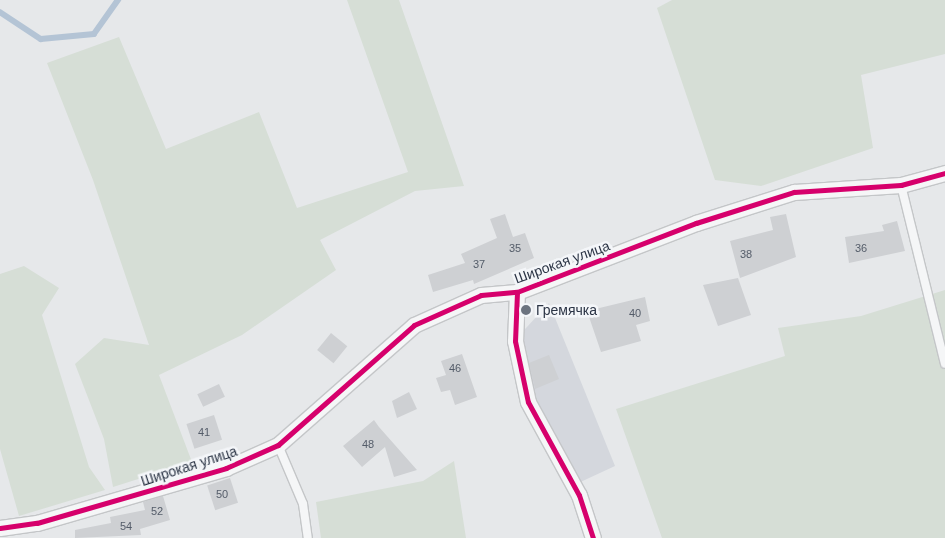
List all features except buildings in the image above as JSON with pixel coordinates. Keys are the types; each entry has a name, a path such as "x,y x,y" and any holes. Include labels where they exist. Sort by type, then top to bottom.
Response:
{"street":[{"name":"Широкая улица","path":"0,528 37,523 226,468 278,445 414,325 481,295 517,292 696,223 794,192 901,185 945,173"},
{"path":"517,292 515,341 528,402 580,495 593,538"}],"lane":[{"path":"901,185 945,364"},
{"path":"278,445 303,504 308,538"}],"shaded area":[{"path":"347,0 399,0 464,186 415,191 320,240 336,270 242,335 159,375 192,462 113,487 104,439 75,364 104,338 149,345 93,180 47,63 119,37 166,149 259,112 297,208 408,172"},
{"path":"672,0 945,0 945,54 861,75 873,148 761,186 715,180 657,8"},
{"path":"24,266 59,288 42,315 89,467 105,490 19,516 0,449 0,274"},
{"path":"945,290 945,538 662,538 616,409 785,356 778,328 861,316"},
{"path":"549,303 615,466 574,485 528,402 515,340"},
{"path":"454,461 466,538 321,538 316,502 423,481"}],"waterway":[{"path":"0,12 41,39 94,34 118,0"}],"cycle path":[{"path":"0,528 37,523 226,468 278,445 414,325 481,295 517,292 696,223 794,192 901,185 945,173"},
{"path":"517,292 515,341 528,402 579,495 593,538"}],"place":[{"name":"Гремячка","path":"526,310"}]}
